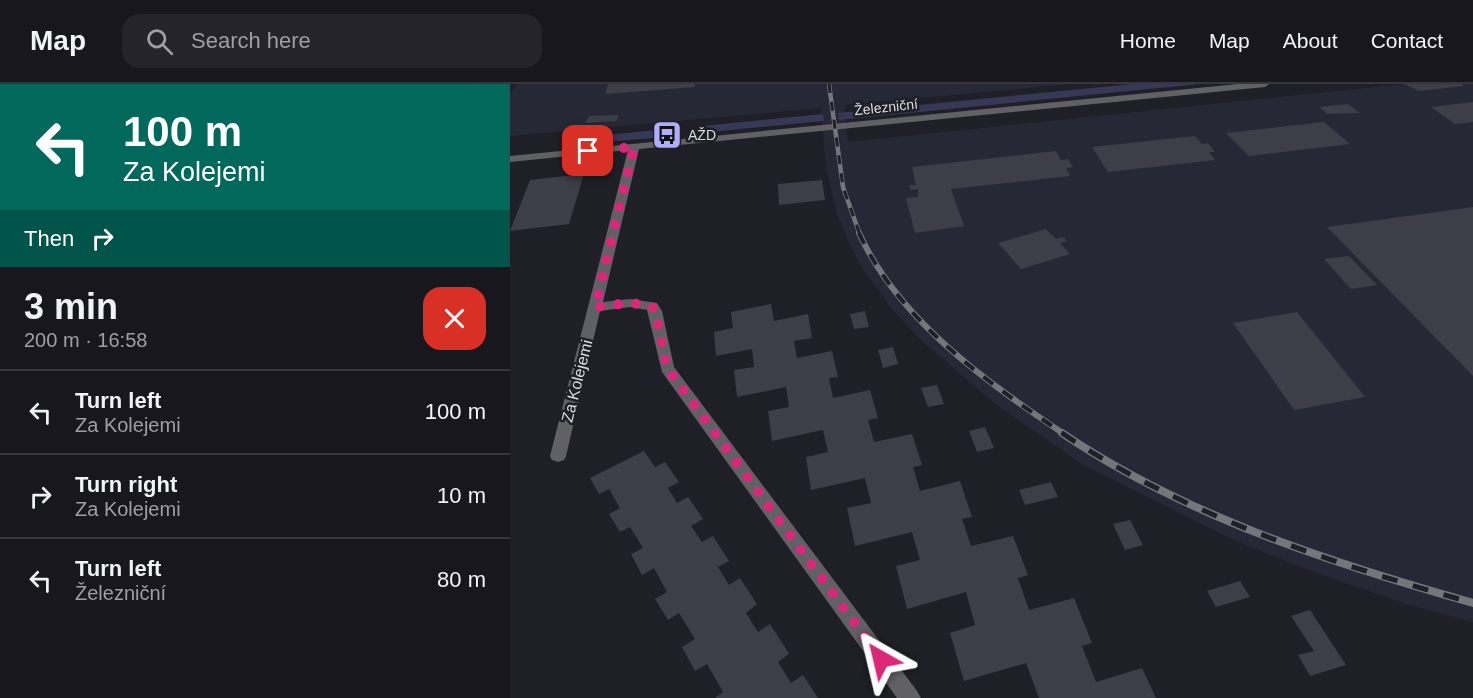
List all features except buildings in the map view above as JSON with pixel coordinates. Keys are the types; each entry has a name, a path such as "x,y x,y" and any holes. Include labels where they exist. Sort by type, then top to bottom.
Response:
{"street":[{"name":"Železniční","path":"510,159 1265,84"},
{"name":"Za Kolejemi","path":"558,456 634,147"},
{"path":"595,307 630,303 652,306 667,368 910,698"}],"shaded area":[{"path":"518,84 1071,84 844,105 848,142 1404,84 1473,84 1473,622 1406,604 1303,568 1234,540 1083,465 994,403 923,342 892,309 864,271 837,214 826,168 821,108 510,136 510,92"},
{"path":"1132,84 1200,84 839,120 838,113"},
{"path":"823,114 824,121 700,133 702,126"},
{"path":"666,129 664,137 607,142 586,137"}],"railway":[{"path":"829,84 843,187 860,235"},
{"path":"860,235 876,265 921,322 976,371 1064,434"},
{"path":"1062,433 1158,489 1209,513 1313,554 1473,603"}],"place":[{"name":"AŽD","path":"667,135"}],"route":[{"path":"588,151 634,147 595,307 630,303 652,306 667,368 881,659"}]}
